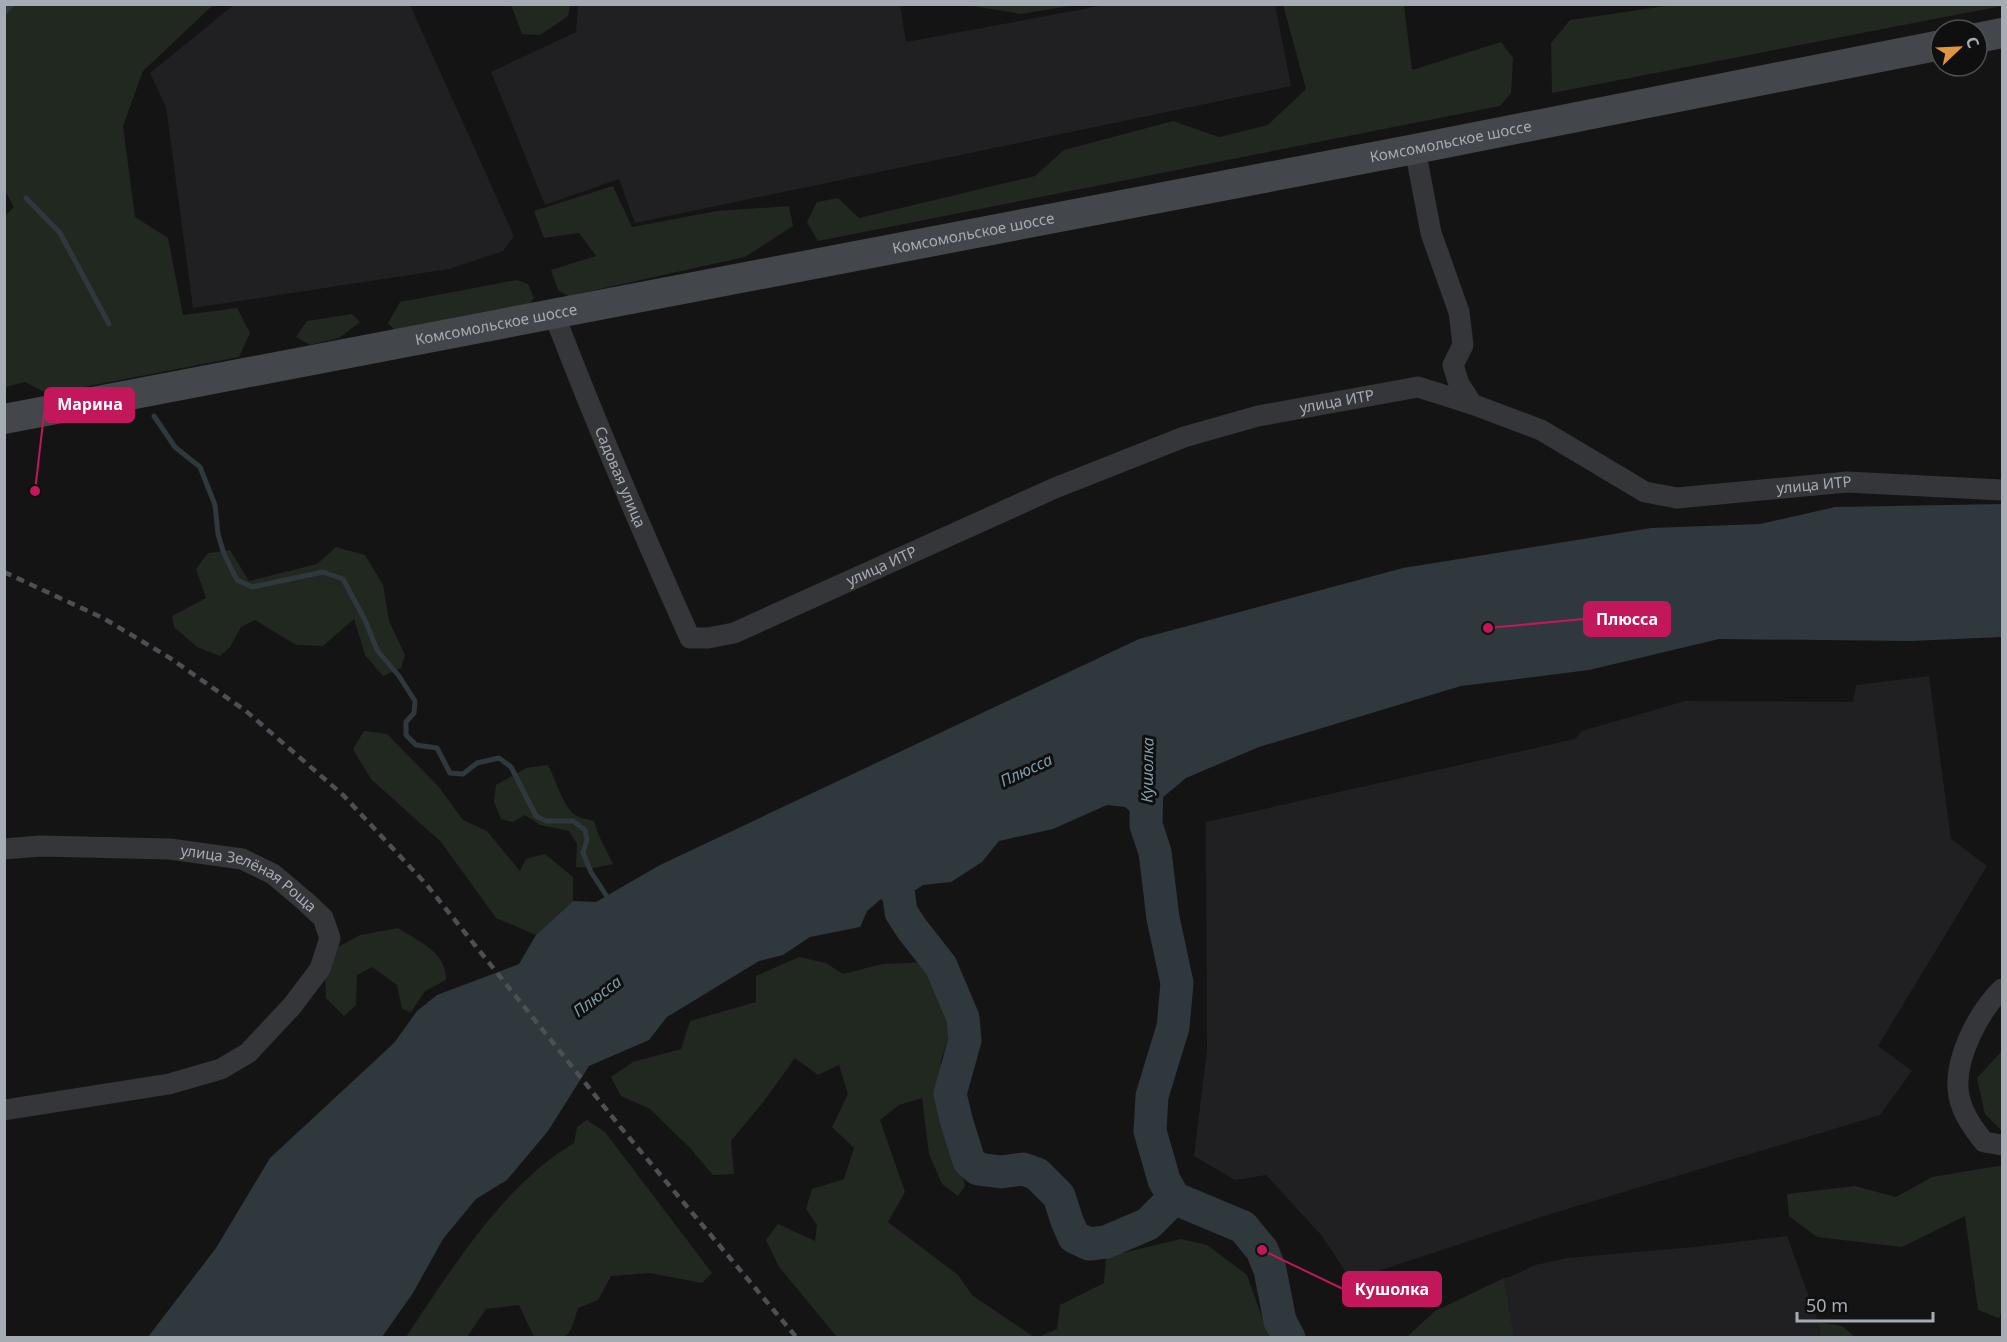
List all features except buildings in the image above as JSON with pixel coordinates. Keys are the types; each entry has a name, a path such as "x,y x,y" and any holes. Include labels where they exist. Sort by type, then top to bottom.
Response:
{"main road":[{"name":"Комсомольское шоссе","path":"4,419 1415,149 1929,47"}],"street":[{"path":"1415,149 1431,233 1459,312 1463,345 1453,365 1438,379 1418,387"},
{"name":"Садовая улица","path":"554,314 644,537 690,638"},
{"path":"1453,365 1460,384 1472,404"},
{"name":"улица ИТР","path":"690,638 708,638 734,633 1055,488 1184,436 1258,416 1418,387 1541,430 1645,492 1677,498 1847,482 2002,490"},
{"name":"улица Зелёная Роща","path":"4,849 40,846 170,849 242,859 273,874 306,902 323,918 330,938 320,969 292,1006 248,1053 221,1069 169,1084 4,1110"},
{"path":"2002,989 1972,1032 1960,1062 1958,1090 1968,1122 1984,1142 2002,1145"}],"shaded area":[{"path":"5,4 213,5 143,71 123,126 135,217 168,238 183,315 237,308 250,333 239,357 48,394 25,382 5,387 5,216 14,207 4,189"},
{"path":"235,4 410,5 514,236 503,251 449,269 193,308 166,107 150,73"},
{"path":"511,4 570,5 568,16 540,35 522,34"},
{"path":"967,4 1075,5 1021,14"},
{"path":"1275,4 1291,86 635,223 619,179 545,205 491,72 576,32 578,5 900,5 906,42 1105,5"},
{"path":"1667,4 2002,5 1552,93 1551,43 1570,20 1666,6"},
{"path":"1283,5 1404,5 1412,70 1501,42 1513,58 1511,93 1500,106 818,241 807,222 817,202 838,198 859,218 1035,176 1064,150 1173,121 1219,137 1268,125 1306,89"},
{"path":"613,186 632,227 717,211 789,206 793,226 745,257 568,296 558,290 551,270 596,256 579,233 544,238 534,211"},
{"path":"517,280 528,284 534,298 528,306 396,331 388,323 400,302"},
{"path":"352,314 360,322 339,338 310,345 296,337 307,321"},
{"path":"336,547 365,555 383,585 389,621 405,655 401,668 383,676 365,655 354,619 323,646 296,645 255,620 241,627 230,647 220,656 197,647 174,627 172,616 206,598 196,569 208,553 230,550 249,581 317,564"},
{"path":"1929,676 1951,839 1987,866 1878,1046 1912,1071 1880,1115 1547,1215 1351,1280 1322,1236 1266,1175 1235,1180 1194,1156 1207,1050 1206,822 1575,739 1582,731 1685,701 1853,702 1856,685"},
{"path":"364,731 387,734 438,786 463,820 487,831 520,871 526,859 545,854 573,877 573,901 536,935 496,918 441,842 371,779 353,749"},
{"path":"548,765 563,800 571,811 577,816 594,821 613,864 593,868 576,867 577,844 569,831 540,825 525,815 513,822 501,819 494,802 496,785 526,768"},
{"path":"398,928 437,955 445,970 446,980 425,991 411,1012 402,1009 397,985 372,967 357,975 356,1005 344,1016 326,998 325,977 336,948 360,935"},
{"path":"799,957 826,963 843,974 882,964 926,962 930,983 947,999 951,1031 941,1060 940,1095 955,1136 965,1186 958,1196 942,1184 929,1154 922,1098 899,1105 880,1120 905,1192 888,1222 958,1275 972,1295 1034,1337 837,1337 779,1267 766,1240 778,1224 815,1241 817,1225 806,1209 812,1189 844,1179 854,1148 832,1127 848,1094 839,1065 818,1075 795,1058 731,1141 734,1174 713,1175 690,1148 650,1109 621,1096 611,1077 633,1062 681,1049 690,1021 756,1002 756,976"},
{"path":"2002,1051 2002,1131 1985,1114 1977,1078"},
{"path":"587,1120 605,1132 712,1273 702,1283 650,1273 611,1276 598,1300 578,1308 572,1327 565,1336 561,1337 534,1337 519,1305 486,1309 467,1337 406,1337 480,1231 524,1181 548,1160 574,1143 577,1127"},
{"path":"2002,1166 2002,1311 1999,1318 1978,1310 1965,1216 1902,1247 1817,1237 1789,1216 1787,1194 1855,1186 1896,1197 1932,1177"},
{"path":"1787,1236 1818,1322 1821,1337 1518,1337 1514,1335 1504,1278 1535,1265 1568,1258"},
{"path":"1181,1239 1207,1245 1247,1275 1269,1337 1039,1337 1057,1329 1060,1305 1104,1283 1106,1257"},
{"path":"1504,1278 1514,1335 1518,1337 1407,1337 1435,1311"},
{"path":"1818,1322 1842,1326 1855,1337 1821,1337"}],"water":[{"path":"2002,504 2002,637 1911,641 1719,639 1589,670 1461,686 1259,747 1186,778 1156,803 1146,825 1125,807 1107,805 1053,829 999,841 982,862 951,882 923,885 908,895 901,912 891,909 881,899 867,911 860,927 810,937 783,955 759,961 667,1017 649,1040 589,1066 548,1131 507,1180 476,1199 443,1239 413,1293 382,1337 148,1337 216,1248 270,1158 394,1043 417,1011 437,995 519,964 536,935 573,901 596,902 660,865 1139,639 1403,568 1651,528 1760,524 1835,507"}],"waterway":[{"path":"4,13 12,4"},
{"path":"26,198 60,233 109,324"},
{"path":"154,416 175,447 200,467 215,505 218,534 224,554 237,580 252,587 323,572 343,579 365,620 377,650 399,676 415,701 414,713 406,722 406,735 416,745 437,748 450,773 463,774 477,763 499,758 511,767 536,816 546,821 573,821 585,830 587,840 583,853 591,872 606,895"},
{"name":"Кушолка","path":"1147,781 1146,825 1155,852 1163,918 1177,983 1173,1027 1152,1096 1150,1131 1164,1180 1174,1198 1243,1227 1262,1250 1270,1270 1280,1321 1289,1338"},
{"name":"Кушолка","path":"895,867 901,912 941,966 963,1018 965,1040 950,1094 969,1161 978,1169 1001,1172 1023,1169 1037,1174 1059,1196 1074,1237 1089,1244 1106,1242 1148,1224 1174,1198"}],"railway":[{"path":"4,572 103,618 170,658 246,711 343,795 426,884 622,1129 797,1338"}],"place":[{"name":"Марина","path":"35,491"},
{"name":"Плюсса","path":"1488,628"},
{"name":"Кушолка","path":"1262,1250"}]}
